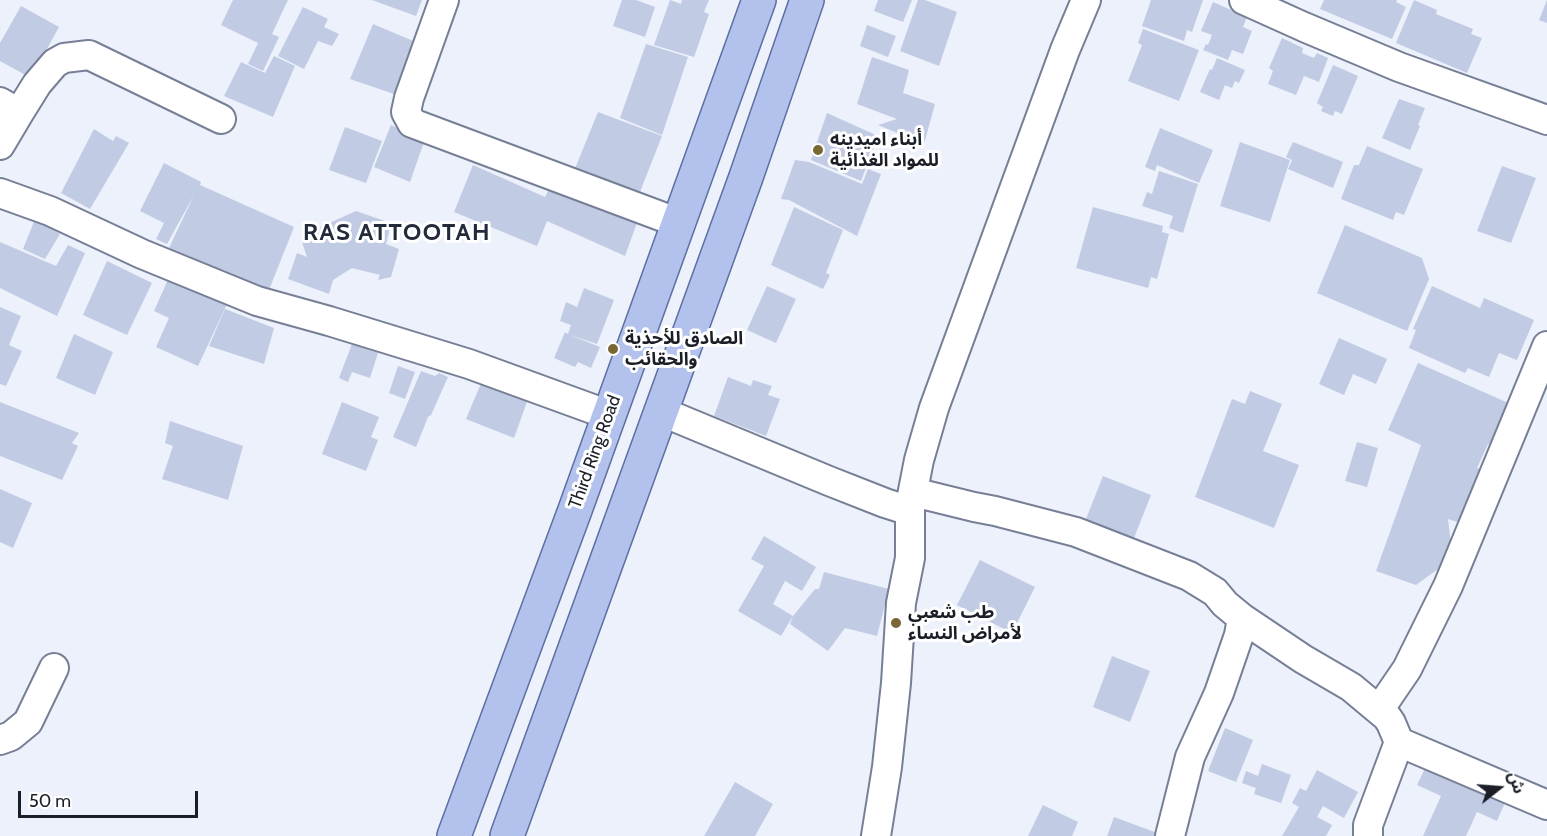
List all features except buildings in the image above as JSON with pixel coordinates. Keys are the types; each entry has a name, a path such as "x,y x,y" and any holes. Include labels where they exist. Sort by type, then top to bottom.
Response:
{"main road":[{"name":"Third Ring Road","path":"454,836 759,0"},
{"path":"507,836 746,177 807,0"}],"street":[{"path":"444,0 409,98 406,112 412,123 679,223"},
{"path":"876,836 887,767 901,603 910,558 912,501 919,460 934,408 1062,59 1086,0"},
{"path":"1244,0 1399,67 1547,120"},
{"path":"0,145 10,107 37,84 55,63 64,58 88,55 221,119"},
{"path":"0,193 50,211 142,254 256,301 469,364 609,415"},
{"path":"1379,710 1407,669 1448,586 1547,346"},
{"path":"660,411 885,503 912,501 995,511 1076,532 1189,576 1215,592 1242,618 1303,659 1351,687 1391,723 1399,742 1368,825 1368,836"},
{"path":"1170,836 1190,757 1219,693 1239,635 1242,618"},
{"path":"0,740 28,722 54,668"},
{"path":"1399,742 1547,805"}],"place":[{"name":"أبناء اميدينه للمواد الغذائية","path":"818,150"},
{"name":"الصادق للأحذية والحقائب","path":"613,349"},
{"name":"طب شعبي لأمراض النساء","path":"896,623"}],"district":[{"name":"RAS ATTOOTAH","path":"397,233"}]}
